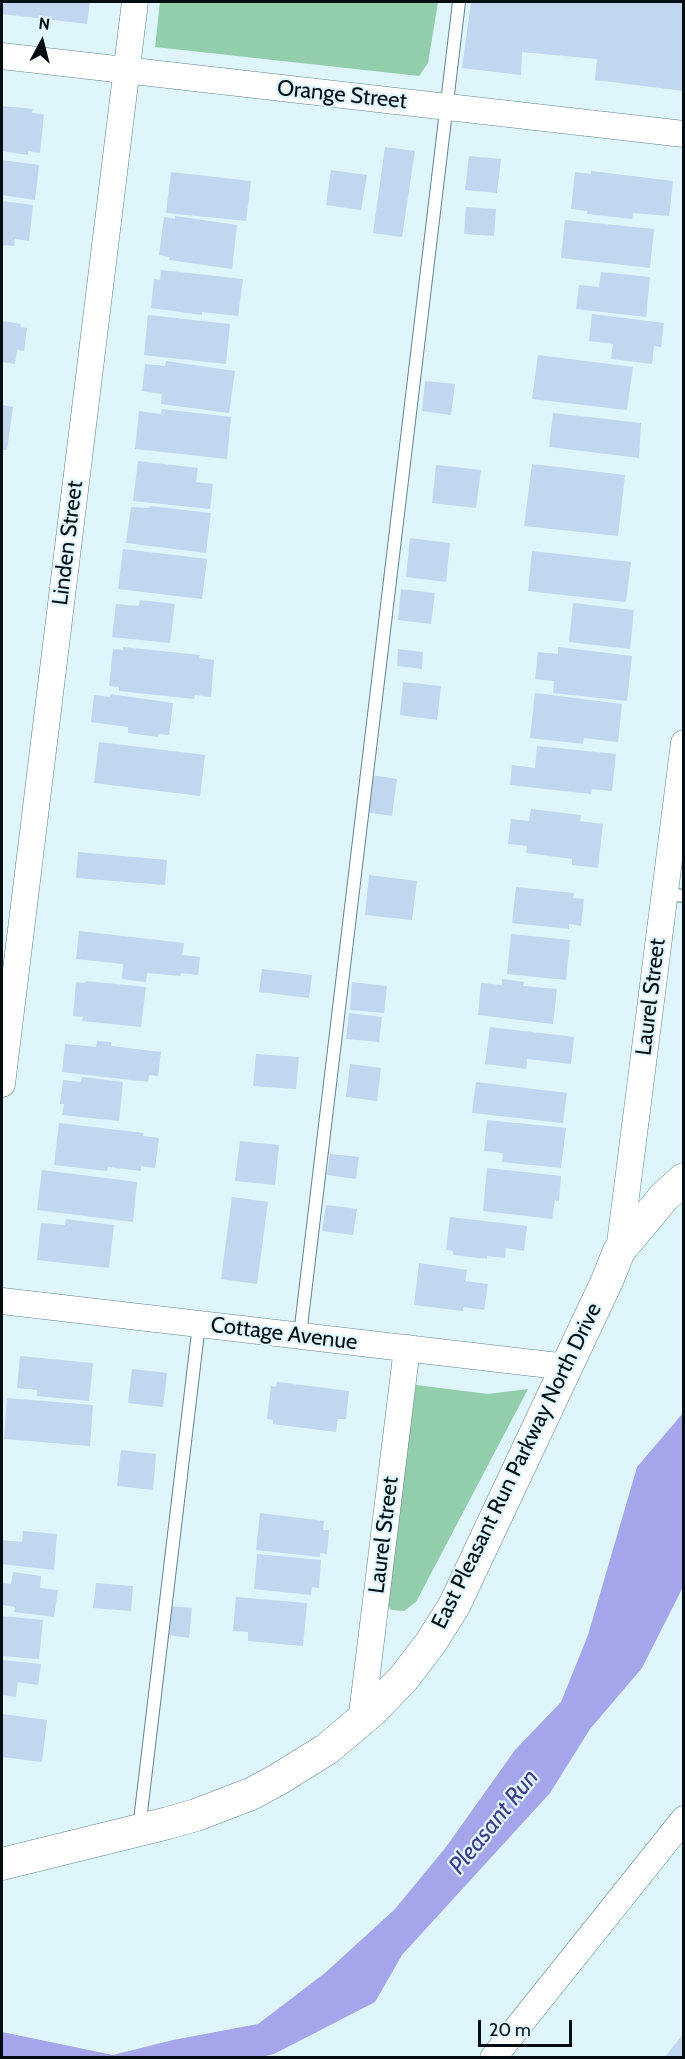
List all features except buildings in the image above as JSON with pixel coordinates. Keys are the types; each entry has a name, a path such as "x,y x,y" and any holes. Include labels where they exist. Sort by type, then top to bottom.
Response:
{"street":[{"name":"Linden Street","path":"2,1084 135,2"},
{"name":"Orange Street","path":"2,56 684,134"},
{"name":"Laurel Street","path":"619,1251 674,895 684,743"},
{"name":"East Pleasant Run Parkway North Drive","path":"2,1864 196,1815 251,1794 327,1749 361,1722 403,1679 430,1644 454,1606 619,1251 664,1197 684,1179"},
{"name":"Cottage Avenue","path":"2,1301 567,1367"},
{"name":"Laurel Street","path":"361,1722 407,1348"},
{"path":"493,2058 684,1819"}],"lane":[{"path":"300,1335 459,2"},
{"path":"139,1829 199,1324"}],"green space":[{"path":"160,2 438,2 428,63 419,76 155,47"},
{"path":"416,1385 488,1394 528,1389 416,1602 404,1611 391,1610 387,1603"}],"water":[{"name":"Pleasant Run","path":"683,1413 683,1587 642,1668 590,1729 550,1793 402,1955 375,2002 274,2054 261,2057 2,2057 2,2032 113,2055 173,2040 258,2024 325,1973 395,1909 446,1847 515,1750 561,1702 588,1635 637,1467"}]}
